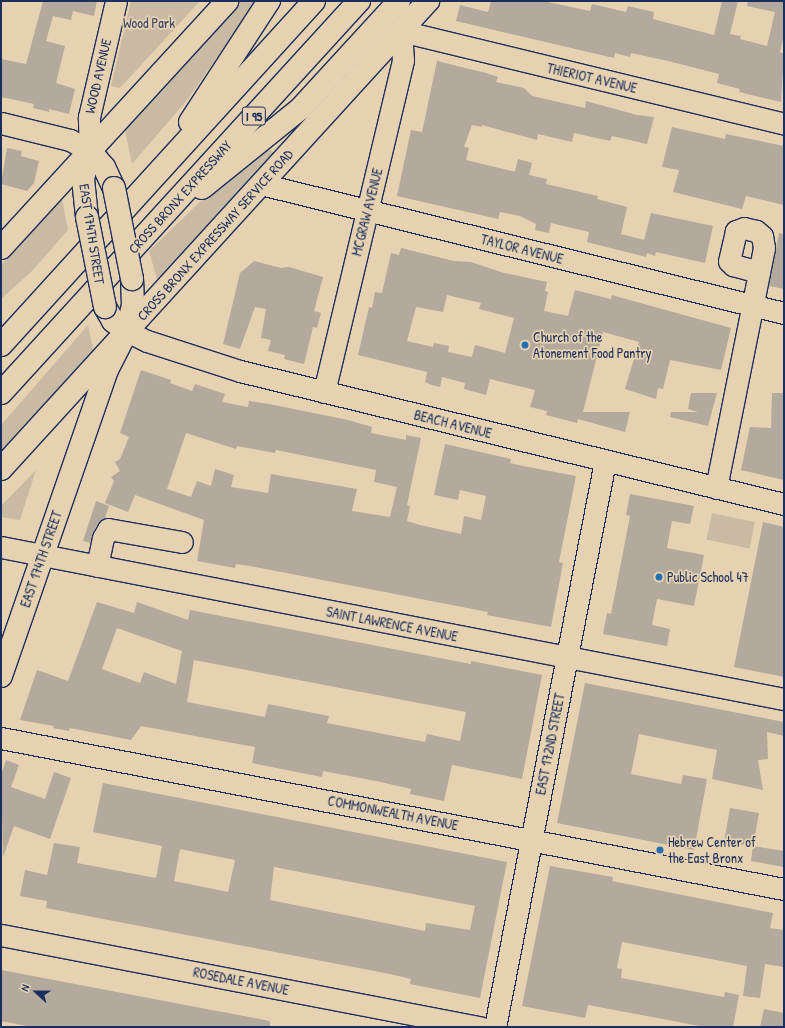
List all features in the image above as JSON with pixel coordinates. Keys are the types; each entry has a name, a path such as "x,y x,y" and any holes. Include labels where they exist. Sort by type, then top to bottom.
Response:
{"main road":[{"path":"1,248 227,1"},
{"path":"154,177 269,1"},
{"name":"I 95","path":"1,344 314,1"},
{"name":"CROSS BRONX EXPRESSWAY","path":"1,393 359,1"},
{"path":"150,230 290,118 326,83 399,1"},
{"name":"CROSS BRONX EXPRESSWAY SERVICE ROAD","path":"1,468 428,1"},
{"name":"EAST 174TH STREET","path":"1,676 107,370 127,331 133,306 132,279 114,188 104,167 90,151"},
{"name":"EAST 174TH STREET","path":"90,151 83,179 87,217 105,307 114,321 127,331"},
{"path":"1,322 74,265"}],"street":[{"name":"WOOD AVENUE","path":"90,151 89,117 116,1"},
{"name":"THIERIOT AVENUE","path":"401,31 784,124"},
{"name":"MCGRAW AVENUE","path":"324,392 403,60 401,31"},
{"path":"1,123 70,140 90,151"},
{"name":"TAYLOR AVENUE","path":"260,184 784,313"},
{"path":"716,488 754,306 759,272"},
{"name":"BEACH AVENUE","path":"127,331 140,338 198,359 324,392 784,504"},
{"name":"EAST 172ND STREET","path":"495,1027 605,461"},
{"path":"97,566 103,538 108,529 182,542"},
{"name":"SAINT LAWRENCE AVENUE","path":"1,547 784,699"},
{"name":"COMMONWEALTH AVENUE","path":"1,738 784,889"},
{"name":"ROSEDALE AVENUE","path":"1,935 481,1027"}],"green space":[{"name":"Wood Park","path":"131,1 200,1 120,88 111,86"},
{"path":"242,1 256,1 188,99 132,164 125,130"},
{"path":"267,147 275,154 158,283 149,251 206,196"},
{"path":"62,199 68,230 33,270 1,299 1,265"},
{"path":"88,325 94,353 1,455 1,425"},
{"path":"36,470 20,520 1,517 1,506"},
{"path":"712,513 755,522 749,549 706,539"}],"building":[{"path":"43,1 97,1 94,16 73,11 71,20 53,16 46,41 65,46 56,83 75,89 69,114 49,109 49,112 33,108 34,104 1,97 1,59 26,64"},
{"path":"491,1 543,1 590,11 592,4 626,12 628,6 654,12 653,19 714,35 722,1 738,1 730,34 741,36 740,39 767,46 775,12 747,6 748,1 784,1 784,35 780,52 784,54 781,102 739,92 740,89 717,83 719,74 668,61 631,53 630,57 615,53 614,58 456,21 460,5 488,12"},
{"path":"437,61 498,77 496,82 524,88 532,96 585,108 586,101 637,115 654,117 647,144 612,136 610,141 574,133 572,142 538,134 537,140 482,125 482,127 472,125 464,147 469,148 466,160 512,171 515,171 518,159 532,163 529,175 547,179 546,184 598,196 597,199 627,207 621,234 644,240 651,213 713,226 705,263 656,252 655,256 647,253 646,257 587,242 589,232 551,223 549,233 535,230 536,224 520,216 500,212 498,219 397,196 411,130 422,132"},
{"path":"672,127 725,139 726,134 784,146 784,205 746,196 742,209 673,192 679,170 662,167"},
{"path":"7,148 22,151 21,156 39,161 34,183 27,191 1,184"},
{"path":"779,233 784,234 784,289 769,286"},
{"path":"401,248 454,261 471,262 504,273 547,282 545,291 548,292 544,311 568,316 575,290 611,299 612,295 731,328 721,370 670,360 663,389 658,388 656,399 625,389 639,342 603,332 583,412 630,412 625,432 578,419 577,423 546,415 547,411 530,407 535,390 490,379 486,395 464,389 465,383 442,377 440,387 432,385 425,382 427,372 358,355 369,307 372,308 375,292 382,293 391,253 399,255","holes":["447,295 481,303 479,309 514,318 505,353 475,345 472,357 448,352 449,346 434,343 433,347 407,341 416,307 443,312"]},
{"path":"254,261 281,268 289,267 323,277 314,311 321,313 317,328 313,327 304,364 284,359 285,355 268,351 271,340 261,338 266,309 255,307 240,349 223,344 240,273"},
{"path":"141,370 171,380 170,383 192,391 195,384 225,394 222,402 248,407 249,401 269,404 348,420 372,427 371,433 406,440 406,435 421,438 407,505 410,506 407,521 461,534 464,516 481,520 486,496 460,490 458,500 434,495 445,444 511,459 510,463 576,476 559,562 563,563 551,627 487,615 488,612 250,566 236,564 235,568 197,561 204,520 135,495 128,512 105,503 114,481 111,477 120,471 115,462 120,459 129,437 120,433","holes":["186,433 236,449 237,446 275,453 276,450 376,470 374,482 397,487 390,517 352,511 357,489 271,474 268,493 231,487 234,475 215,469 211,486 197,481 191,497 167,489"]},
{"path":"691,393 717,393 708,426 670,417 671,412 698,412 688,409"},
{"path":"772,393 784,393 784,480 741,470 750,427 771,428"},
{"name":"Public School 47","path":"630,494 694,506 690,524 672,521 667,548 704,555 694,606 657,599 652,625 670,629 667,646 603,634 607,613 611,614 630,516 626,515"},
{"path":"96,501 109,506 105,518 98,523 93,532 90,543 83,541"},
{"path":"763,522 784,527 784,677 734,667"},
{"path":"97,602 134,613 137,602 188,620 190,610 471,664 471,661 542,675 522,779 452,765 444,801 410,794 411,789 376,781 323,771 322,777 252,763 255,747 141,726 131,740 70,728 69,731 53,728 54,726 20,720 37,670 68,681","holes":["117,628 182,651 176,684 144,672 140,683 102,669","194,660 466,712 460,741 427,734 425,742 327,723 329,716 268,704 265,717 187,702"]},
{"path":"585,683 784,722 784,736 767,732 768,759 758,760 763,790 712,779 717,750 639,734 631,774 681,784 683,775 707,779 694,850 557,823"},
{"path":"6,760 19,765 11,787 45,799 54,772 71,778 50,839 14,826 3,857 1,775"},
{"path":"103,783 507,862 480,998 410,984 411,979 390,974 46,908 47,901 20,896 25,870 47,875 54,843 80,847 77,863 156,878 162,846 93,832","holes":["180,849 235,860 228,892 174,881","274,867 475,906 470,930 426,923 425,931 270,900"]},
{"path":"730,808 759,813 753,846 724,842"},
{"path":"753,846 784,851 784,867 751,861"},
{"path":"550,866 613,877 612,881 773,913 770,928 784,930 784,967 765,964 760,998 743,996 747,966 622,942 617,968 622,969 621,978 724,997 725,992 739,995 733,1027 705,1027 588,1005 585,1018 522,1006"},
{"path":"1,970 270,1021 270,1027 32,1027 1,1021"},
{"path":"764,1009 784,1013 784,1027 760,1027"}],"place":[{"name":"Church of the Atonement Food Pantry","path":"525,345"},
{"name":"Public School 47","path":"659,577"},
{"name":"Hebrew Center of the East Bronx","path":"660,850"}]}
